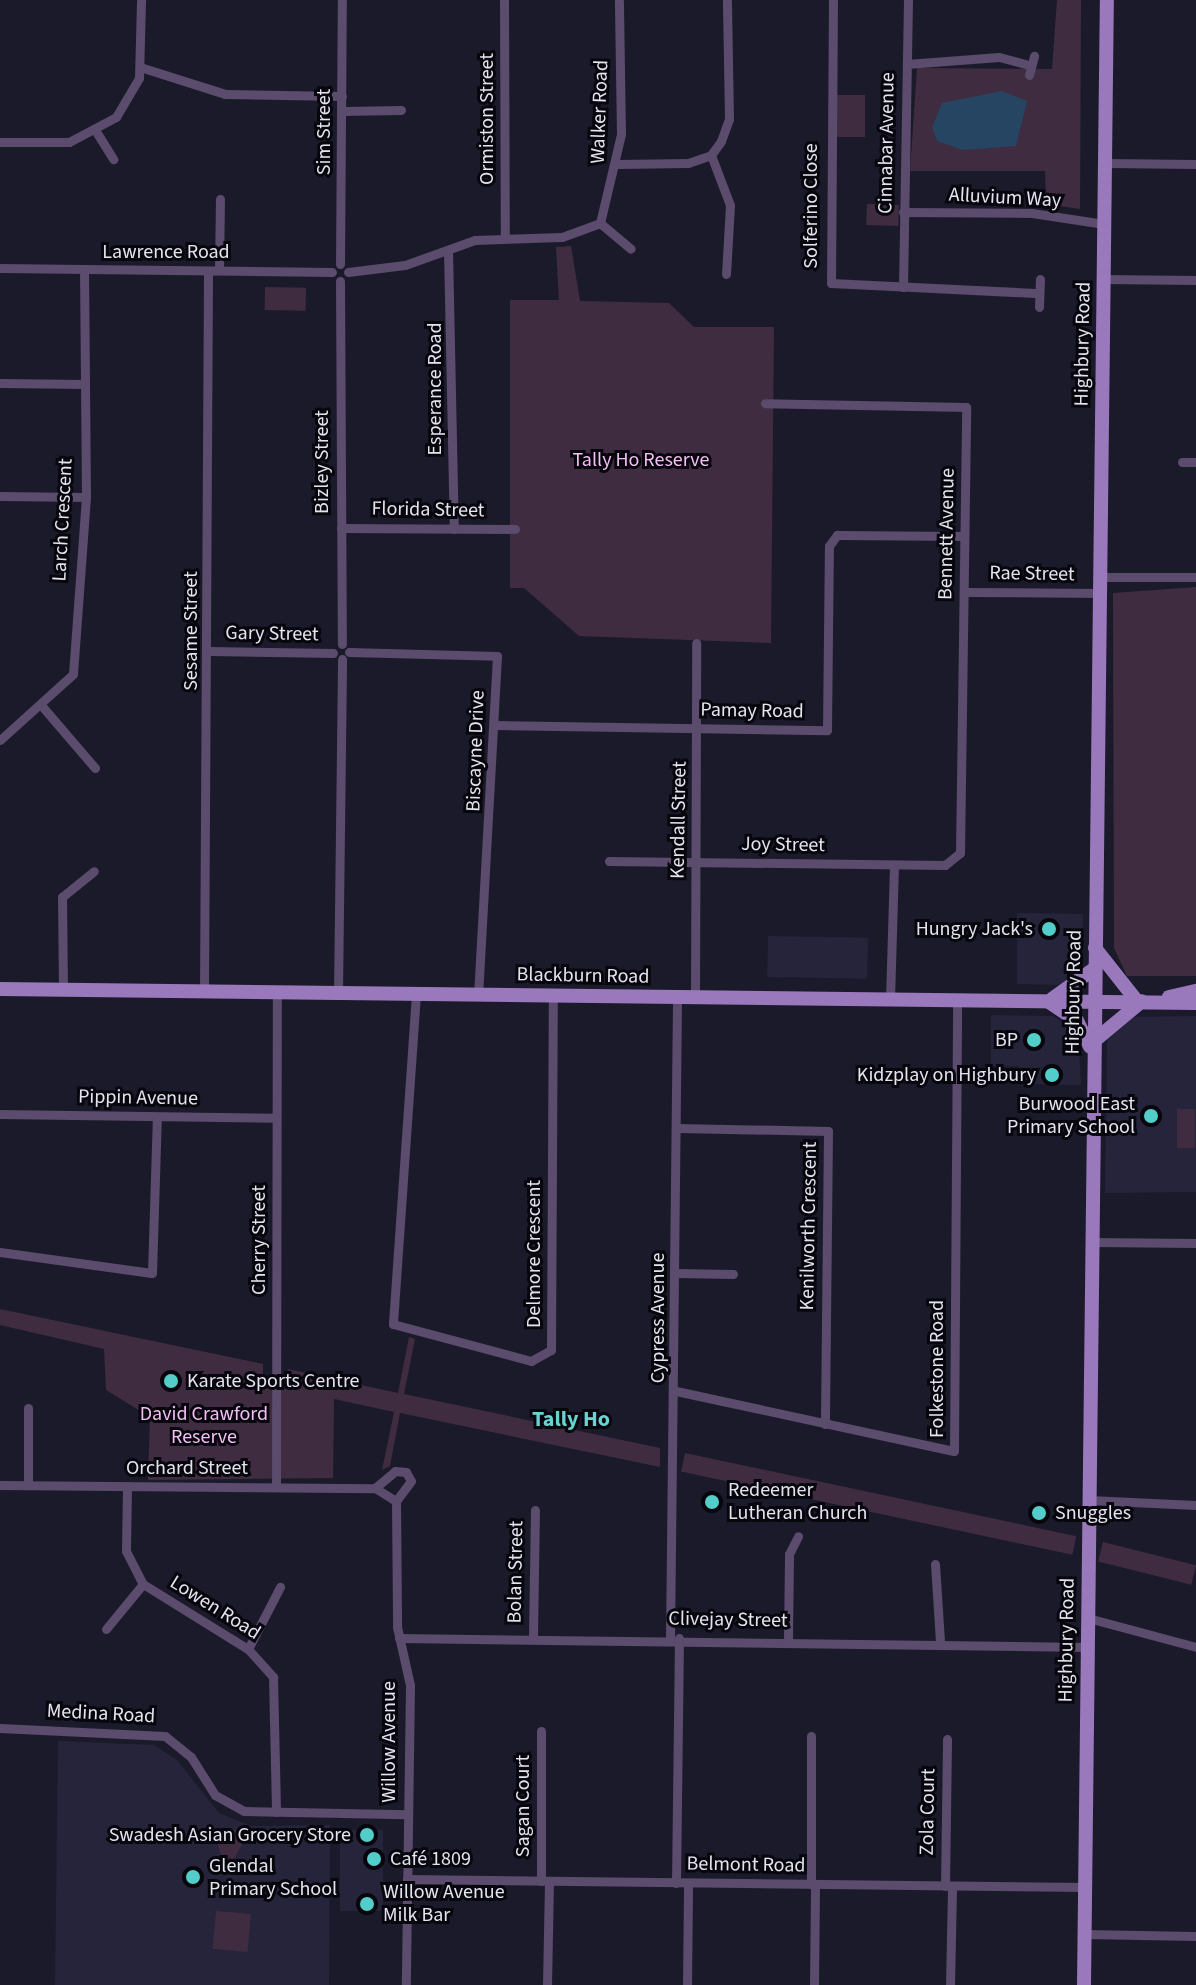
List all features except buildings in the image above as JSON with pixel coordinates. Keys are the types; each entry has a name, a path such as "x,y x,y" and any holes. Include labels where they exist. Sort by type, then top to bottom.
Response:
{"main road":[{"name":"Highbury Road","path":"1084,1985 1107,0"},
{"path":"1043,1002 1077,1021 1093,1048 1142,1000 1122,991 1095,948"},
{"path":"1043,1002 1069,992 1094,969"},
{"name":"Blackburn Road","path":"0,989 1043,1002 1165,999 1196,1003"},
{"name":"Blackburn Road","path":"1165,999 1196,991"}],"street":[{"path":"0,142 58,143 97,133 124,109 140,67 141,0"},
{"name":"Sim Street","path":"340,264 342,0"},
{"name":"Ormiston Street","path":"504,0 505,238"},
{"name":"Walker Road","path":"600,223 618,164 618,0"},
{"path":"726,274 730,205 711,155 729,119 727,0"},
{"name":"Solferino Close","path":"833,0 828,278 836,286 1035,293"},
{"name":"Cinnabar Avenue","path":"903,287 908,0"},
{"path":"1026,64 1034,56"},
{"path":"907,64 999,57 1026,64"},
{"path":"1026,64 1029,75"},
{"path":"140,67 225,94 342,96"},
{"path":"343,111 401,110"},
{"path":"97,133 113,159"},
{"path":"618,164 711,155"},
{"path":"1105,163 1196,164"},
{"name":"Sesame Street","path":"204,992 214,271 220,199"},
{"name":"Alluvium Way","path":"903,212 1032,213 1104,224"},
{"path":"348,272 340,264 332,272 340,281 348,272 405,265 448,250 505,238 562,237 600,223 631,249"},
{"name":"Esperance Road","path":"448,250 454,529"},
{"name":"Lawrence Road","path":"0,268 332,272"},
{"name":"Larch Crescent","path":"0,740 73,674 86,497 84,270"},
{"path":"1039,307 1035,293 1040,279"},
{"path":"1103,279 1196,280"},
{"name":"Bizley Street","path":"338,993 342,652 340,281"},
{"path":"0,383 85,384"},
{"name":"Bennett Avenue","path":"765,403 966,407 965,592 955,862"},
{"path":"1182,462 1196,462"},
{"path":"0,496 86,497"},
{"name":"Florida Street","path":"341,528 515,529"},
{"name":"Pamay Road","path":"496,725 827,730 829,546 837,535 964,536"},
{"path":"1100,577 1196,577"},
{"name":"Rae Street","path":"965,592 1100,593"},
{"name":"Kendall Street","path":"695,997 696,643"},
{"name":"Gary Street","path":"210,651 342,652"},
{"name":"Biscayne Drive","path":"342,652 497,656 496,725 478,995"},
{"path":"41,705 95,768"},
{"name":"Joy Street","path":"609,861 894,865 955,862"},
{"path":"890,1000 894,865"},
{"path":"63,990 62,897 94,871"},
{"name":"Cherry Street","path":"276,1486 277,993"},
{"name":"Delmore Crescent","path":"416,994 393,1324 531,1361 551,1350 553,996"},
{"name":"Cypress Avenue","path":"676,1883 677,998"},
{"name":"Folkestone Road","path":"676,1391 954,1451 957,1001"},
{"name":"Pippin Avenue","path":"0,1114 276,1118"},
{"path":"0,1252 152,1273 157,1117"},
{"name":"Kenilworth Crescent","path":"677,1128 828,1131 825,1424"},
{"path":"1092,1242 1196,1243"},
{"path":"676,1273 733,1274"},
{"path":"28,1408 28,1484"},
{"name":"Orchard Street","path":"0,1485 375,1488 395,1471 406,1472 411,1481 396,1501"},
{"name":"Lowen Road","path":"127,1486 126,1551 143,1584 248,1649 268,1665 277,1693 276,1812"},
{"path":"375,1488 396,1501"},
{"path":"1089,1500 1196,1505"},
{"name":"Willow Avenue","path":"396,1501 399,1638 410,1685 406,1985"},
{"name":"Bolan Street","path":"533,1636 535,1510"},
{"path":"788,1639 789,1554 798,1536"},
{"path":"935,1564 940,1642"},
{"path":"106,1629 143,1584"},
{"path":"248,1649 280,1587"},
{"path":"1088,1618 1196,1647"},
{"name":"Clivejay Street","path":"399,1638 533,1636 1087,1642"},
{"name":"Medina Road","path":"0,1728 156,1733 191,1757 223,1802 276,1812 407,1814"},
{"name":"Sagan Court","path":"541,1731 547,1985"},
{"path":"811,1736 814,1985"},
{"name":"Zola Court","path":"947,1739 950,1985"},
{"name":"Belmont Road","path":"407,1879 1085,1887"},
{"path":"687,1985 688,1883"},
{"path":"1084,1934 1196,1936"}],"shaded area":[{"path":"1017,913 1083,914 1082,971 1060,985 1017,984"},
{"path":"768,936 868,938 867,979 767,977"},
{"name":"BP","path":"991,1015 1053,1016 1067,1025 1079,1046 1081,1085 1025,1084 1018,1066 991,1066"},
{"name":"Burwood East Primary School","path":"1196,1016 1196,1192 1105,1193 1107,1040 1133,1017"},
{"name":"Glendal Primary School","path":"58,1741 154,1745 177,1760 219,1813 251,1826 330,1825 329,1985 55,1985"},
{"path":"340,1830 383,1830 383,1911 340,1911"}],"green space":[{"path":"1057,0 1081,0 1080,209 1046,204 1045,171 910,171 917,68 1052,69"},
{"path":"837,95 865,95 865,137 837,137"},
{"path":"867,204 899,205 898,226 866,225"},
{"name":"Tally Ho Reserve","path":"571,246 580,301 669,303 694,327 774,327 771,643 579,636 524,588 510,588 510,300 559,300 556,247"},
{"path":"265,287 306,288 306,311 265,310"},
{"path":"1196,587 1196,976 1127,976 1114,948 1113,593"},
{"path":"1177,1109 1195,1109 1195,1148 1177,1148"},
{"name":"David Crawford Reserve","path":"0,1309 263,1364 263,1384 287,1389 288,1369 398,1393 409,1337 415,1339 404,1394 660,1448 660,1467 400,1413 390,1466 382,1470 394,1412 334,1399 333,1478 148,1480 150,1417 106,1390 104,1349 0,1325"},
{"path":"685,1453 1076,1536 1072,1555 681,1472"},
{"path":"1103,1542 1196,1565 1191,1585 1098,1561"},
{"path":"213,1828 239,1830 245,1839 234,1859 221,1856"},
{"path":"216,1911 251,1914 248,1952 213,1949"}],"water":[{"path":"1002,91 1027,101 1016,146 963,150 937,141 932,127 942,103"}],"place":[{"name":"Hungry Jack's","path":"1049,929"},
{"name":"BP","path":"1034,1040"},
{"name":"Kidzplay on Highbury","path":"1052,1075"},
{"name":"Burwood East Primary School","path":"1151,1116"},
{"name":"Karate Sports Centre","path":"171,1381"},
{"name":"Redeemer Lutheran Church","path":"712,1502"},
{"name":"Snuggles","path":"1039,1513"},
{"name":"Swadesh Asian Grocery Store","path":"367,1835"},
{"name":"Café 1809","path":"374,1859"},
{"name":"Glendal Primary School","path":"193,1877"},
{"name":"Willow Avenue Milk Bar","path":"367,1904"}],"district":[{"name":"Tally Ho","path":"571,1420"}]}
